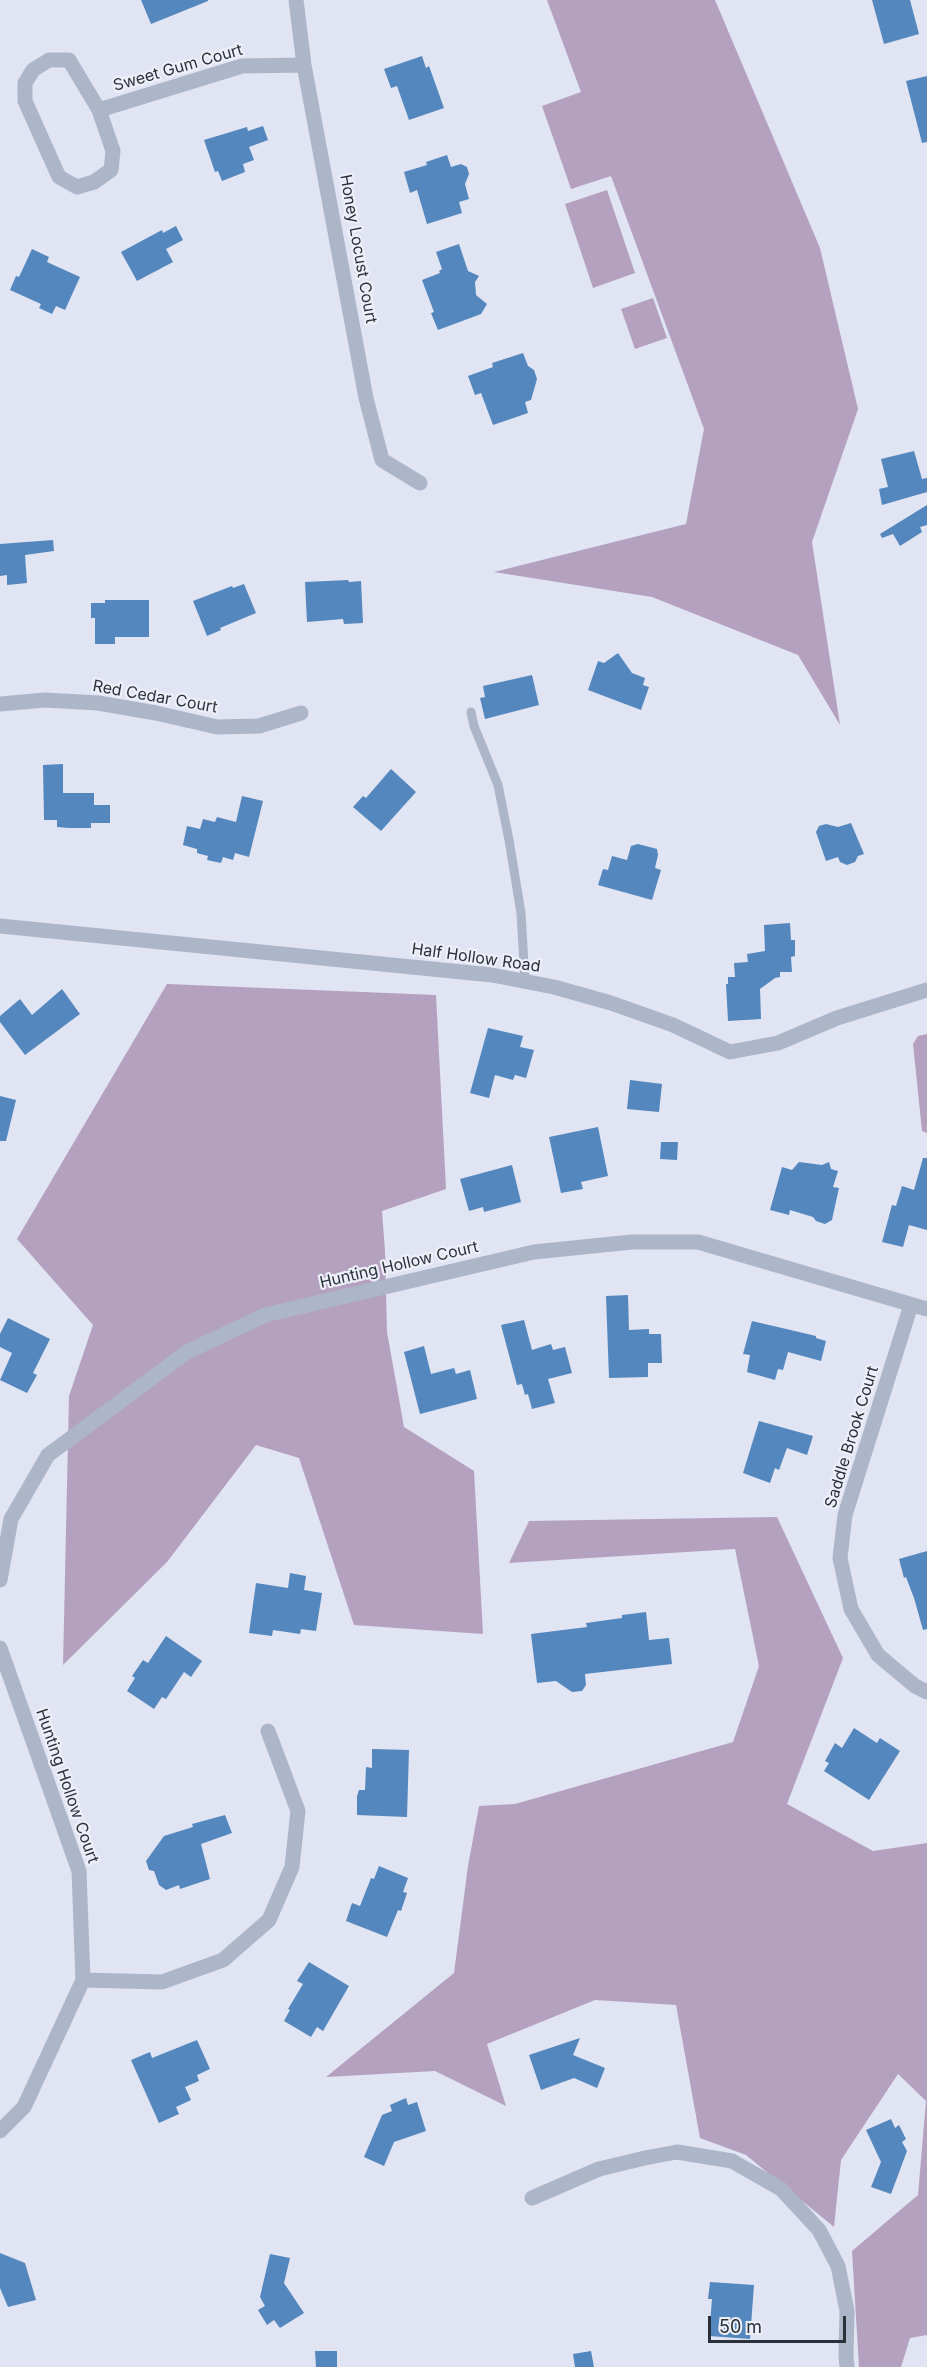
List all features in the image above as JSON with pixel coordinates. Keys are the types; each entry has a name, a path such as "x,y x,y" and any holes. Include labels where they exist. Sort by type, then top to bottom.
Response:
{"street":[{"name":"Honey Locust Court","path":"296,0 304,65 366,398 382,460 420,483"},
{"name":"Sweet Gum Court","path":"49,60 69,60 99,110 112,151 111,170 94,182 76,187 59,177 25,101 25,83 33,70 49,60"},
{"name":"Sweet Gum Court","path":"99,110 242,66 304,65"},
{"name":"Red Cedar Court","path":"0,704 45,700 98,703 156,713 218,728 259,726 301,713"},
{"name":"Half Hollow Road","path":"0,927 492,975 554,987 611,1003 673,1025 730,1052 778,1043 837,1018 927,990"},
{"name":"Hunting Hollow Court","path":"0,1581 11,1519 48,1455 187,1352 265,1315 534,1252 632,1242 699,1242 927,1309"},
{"name":"Saddle Brook Court","path":"911,1305 846,1515 840,1558 851,1609 878,1655 915,1686 927,1692"},
{"name":"Hunting Hollow Court","path":"0,1648 79,1871 83,1980 24,2107 0,2131"},
{"path":"83,1980 162,1982 223,1960 269,1920 292,1867 298,1811 268,1731"},
{"path":"532,2198 599,2169 677,2152 732,2162 781,2189 819,2230 838,2266 847,2311 846,2356 848,2367"}],"lane":[{"path":"471,712 480,743 498,785 521,913 525,981"}],"shaded area":[{"path":"547,0 715,0 820,248 858,409 812,542 840,725 798,655 652,597 494,572 686,524 704,429 611,176 571,189 542,106 581,92"},
{"path":"607,190 635,273 593,288 565,204"},
{"path":"653,298 667,338 635,349 621,309"},
{"path":"167,984 436,995 446,1189 382,1211 387,1332 404,1427 474,1471 483,1634 354,1625 299,1458 256,1445 167,1562 63,1665 69,1396 93,1325 17,1239"},
{"path":"927,1034 927,1133 922,1131 913,1044 918,1036"},
{"path":"777,1517 843,1658 787,1804 873,1851 927,1843 927,2335 910,2338 901,2367 859,2367 852,2251 918,2195 926,2101 898,2074 841,2160 834,2227 746,2155 700,2138 676,2005 595,2000 487,2044 506,2106 435,2071 326,2077 454,1973 468,1866 479,1806 515,1804 733,1742 759,1666 735,1549 509,1563 529,1521"}],"building":[{"path":"141,0 208,0 208,1 151,24"},
{"path":"872,0 910,0 919,34 884,44"},
{"path":"422,56 426,68 429,66 444,108 409,120 397,86 391,88 384,69"},
{"path":"927,76 927,142 922,143 906,81"},
{"path":"263,126 268,140 249,147 254,160 243,164 245,172 222,181 218,171 215,172 204,140 247,127 248,131"},
{"path":"447,155 451,167 461,164 467,167 469,174 465,184 469,199 459,202 462,213 427,224 417,190 410,193 404,172 427,165 426,162"},
{"path":"176,226 183,240 166,249 173,262 137,281 121,252 162,230 163,233"},
{"path":"459,244 468,271 479,276 475,282 476,295 487,304 481,314 438,330 422,280 440,273 442,269 436,252"},
{"path":"32,249 49,257 47,262 80,277 65,310 56,306 52,314 39,308 41,304 10,290"},
{"path":"523,353 537,379 531,400 525,402 528,413 493,425 481,393 475,395 468,376 493,367 492,363"},
{"path":"914,451 922,479 927,478 927,492 882,505 879,489 888,487 881,459"},
{"path":"927,505 927,525 920,527 922,532 900,546 893,534 882,538 880,534"},
{"path":"53,540 54,551 25,555 27,583 7,585 7,575 0,576 0,544"},
{"path":"348,580 349,582 361,581 363,623 344,624 343,619 307,622 305,582"},
{"path":"244,584 256,613 207,636 193,601 232,586 233,588"},
{"path":"105,600 149,600 149,637 115,637 115,644 95,644 95,618 91,618 91,603 105,603"},
{"path":"618,653 632,673 645,678 643,685 649,687 641,710 588,690 598,661 604,663"},
{"path":"532,675 539,705 485,719 480,698 485,697 483,686"},
{"path":"63,764 63,793 94,793 94,805 110,805 110,823 91,823 91,828 69,828 57,827 57,820 44,820 43,765"},
{"path":"391,769 416,792 381,831 353,807 363,796 366,798"},
{"path":"242,796 263,801 249,857 235,853 233,860 223,857 221,863 207,860 208,856 197,853 197,849 183,845 187,826 200,829 203,819 215,822 217,817 236,822"},
{"path":"851,823 864,854 858,856 855,862 847,865 840,862 838,857 826,861 816,832 819,826 826,824 838,827"},
{"path":"638,844 657,849 655,868 661,870 652,900 598,885 603,869 608,870 612,856 627,860 631,846"},
{"path":"790,923 791,940 795,940 795,956 791,957 792,972 780,972 780,977 760,989 761,1019 728,1021 726,984 728,984 728,977 735,977 734,963 748,962 747,954 765,951 764,925"},
{"path":"62,989 80,1014 25,1055 0,1022 0,1016 20,999 32,1015"},
{"path":"488,1028 523,1036 520,1047 534,1050 526,1078 515,1075 513,1080 495,1075 489,1098 470,1093"},
{"path":"630,1080 662,1084 659,1112 627,1109"},
{"path":"0,1096 16,1100 6,1141 0,1141"},
{"path":"598,1127 608,1176 581,1182 583,1189 561,1193 549,1137"},
{"path":"661,1142 678,1142 677,1160 660,1159"},
{"path":"923,1158 927,1158 927,1230 909,1225 903,1247 882,1242 892,1205 896,1206 902,1186 914,1190"},
{"path":"799,1162 822,1165 829,1162 831,1169 838,1171 833,1187 839,1188 832,1220 825,1224 816,1221 813,1217 790,1210 789,1215 770,1210 782,1167 792,1170"},
{"path":"512,1165 521,1202 484,1212 483,1207 469,1211 460,1179"},
{"path":"628,1295 629,1330 649,1329 649,1334 661,1334 662,1363 648,1363 648,1377 609,1378 606,1296"},
{"path":"8,1318 50,1339 33,1373 37,1375 27,1393 0,1380 12,1353 0,1347 0,1334"},
{"path":"524,1320 532,1350 551,1344 553,1350 565,1347 572,1373 548,1379 555,1403 532,1409 528,1394 525,1395 522,1384 517,1385 501,1325"},
{"path":"752,1321 816,1336 826,1341 821,1361 788,1352 783,1370 778,1369 775,1380 747,1372 750,1355 743,1354"},
{"path":"424,1346 431,1374 454,1368 456,1374 470,1370 477,1399 420,1414 404,1352"},
{"path":"759,1421 813,1436 807,1455 787,1448 779,1470 775,1468 770,1483 743,1473"},
{"path":"927,1551 927,1629 923,1630 899,1559"},
{"path":"290,1573 306,1576 304,1590 322,1593 316,1631 301,1629 300,1634 273,1630 272,1636 249,1633 256,1583 288,1588"},
{"path":"646,1612 649,1640 669,1638 672,1664 585,1674 586,1685 582,1691 572,1692 556,1681 537,1683 531,1634 587,1627 586,1623"},
{"path":"166,1636 202,1661 191,1677 184,1672 166,1699 162,1697 154,1709 127,1691 135,1678 132,1676 143,1660 148,1663"},
{"path":"854,1728 877,1743 880,1738 900,1751 869,1800 824,1771 829,1763 825,1761 835,1743 842,1748"},
{"path":"372,1749 409,1750 407,1817 357,1815 357,1796 359,1790 365,1790 366,1767 372,1768"},
{"path":"225,1815 232,1833 201,1844 210,1879 180,1889 179,1885 166,1890 159,1885 154,1871 149,1870 146,1861 164,1836 193,1827 192,1824"},
{"path":"379,1866 408,1878 403,1892 407,1893 401,1911 398,1910 387,1937 346,1921 352,1903 360,1906 371,1878 374,1879"},
{"path":"309,1962 349,1986 323,2031 317,2027 311,2037 284,2021 290,2010 288,2009 303,1984 297,1981"},
{"path":"580,2038 573,2055 605,2068 597,2088 574,2078 541,2090 529,2055"},
{"path":"197,2040 210,2069 197,2075 199,2081 185,2087 191,2100 176,2107 179,2114 159,2123 131,2060 150,2052 152,2058"},
{"path":"406,2098 408,2105 417,2102 426,2131 394,2142 384,2166 364,2157 382,2115 392,2111 390,2105"},
{"path":"891,2119 895,2128 899,2125 906,2139 902,2142 907,2151 891,2194 871,2187 881,2162 866,2130"},
{"path":"0,2253 25,2263 36,2300 8,2307 0,2288"},
{"path":"270,2254 290,2258 284,2283 304,2313 280,2328 274,2320 267,2325 258,2310 265,2306 260,2297"},
{"path":"710,2282 754,2285 750,2339 709,2336 712,2299 708,2299"},
{"path":"315,2351 337,2351 337,2367 316,2367"},
{"path":"591,2351 594,2367 575,2367 573,2354"}]}
